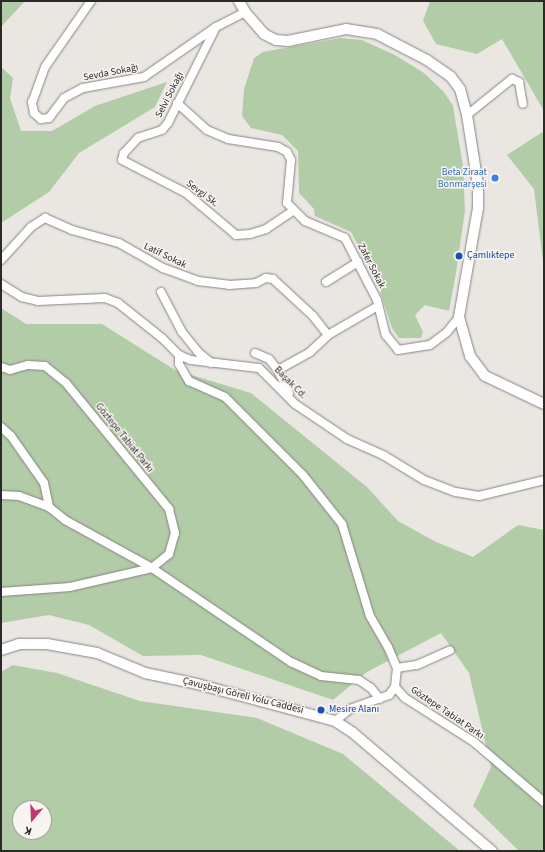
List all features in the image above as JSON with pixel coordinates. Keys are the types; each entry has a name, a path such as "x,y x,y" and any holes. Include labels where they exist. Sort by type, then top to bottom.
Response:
{"main road":[{"path":"239,1 245,12 264,34 276,40 288,41 346,30 377,34 427,60 451,77 460,89 467,115 478,185 478,208 459,317 470,356 485,376 544,404"},
{"name":"Çavuşbaşı Göreli Yolu Caddesi","path":"1,650 19,644 47,644 97,653 144,673 197,684 335,721 352,732 492,851"}],"street":[{"name":"Sevda Sokağı","path":"92,1 65,35 39,80 32,102 34,113 41,119 49,118 64,98 83,88 144,77 216,27 245,12"},
{"name":"Selvi Sokağı","path":"124,153 138,138 162,130 168,123 216,27"},
{"path":"467,115 512,79 519,82 523,104"},
{"path":"177,103 207,130 228,139 278,147 287,152 291,160 286,203 293,211"},
{"name":"Sevgi Sk.","path":"124,153 122,160 186,193 236,235 250,234 266,230 293,211"},
{"name":"Zafer Sokak","path":"293,211 305,221 345,238 358,262 378,306 386,335 398,350 430,345 447,332 459,317"},
{"name":"Latif Sokak","path":"1,260 31,227 46,218 72,230 119,243 163,268 198,282 229,285 256,284 266,278 273,279 313,316 328,335"},
{"path":"326,282 358,262"},
{"name":"Başak Cd.","path":"1,284 22,297 38,301 105,298 118,303 162,338 179,355 191,360 259,368 295,404 347,439 383,455 424,480 456,492 479,496 521,484 544,480"},
{"path":"161,292 182,332 198,352 212,363"},
{"path":"278,370 310,352 328,335 378,306"},
{"path":"255,353 269,359 278,370 295,404"},
{"path":"179,355 179,364 189,381 225,397 302,475 342,524 370,616 388,647 396,668 395,687 389,695 350,709 335,721"},
{"name":"Göztepe Tabiat Parkı","path":"1,367 10,370 28,365 45,366 66,383 169,509 175,533 169,554 152,568 70,587 1,592"},
{"path":"1,427 11,436 44,483 49,507"},
{"path":"1,495 19,496 49,507 65,520 152,568 291,662 321,676 358,680 372,688 380,699"},
{"path":"396,668 417,665 450,650"},
{"name":"Göztepe Tabiat Parkı","path":"395,687 405,698 474,742 544,802"}],"green space":[{"path":"1,1 25,1 1,27"},
{"path":"430,1 544,1 544,111 502,39 477,54 436,44 423,21"},
{"path":"340,38 362,40 395,55 424,73 444,92 453,106 463,166 465,211 449,311 425,305 415,315 423,332 421,338 399,338 392,328 376,279 351,232 315,216 314,209 299,193 298,151 282,135 251,128 242,116 244,89 254,58 263,52"},
{"path":"1,67 13,78 10,98 21,131 52,131 95,106 167,82 155,107 79,153 49,192 1,223"},
{"path":"544,131 544,270 534,189 507,155"},
{"path":"1,308 26,324 102,324 175,370 251,393 367,487 398,521 436,542 473,557 518,525 544,530 544,851 519,851 473,806 491,767 469,673 441,633 367,672 333,700 201,655 143,656 89,625 49,615 1,623"},
{"path":"13,665 57,673 140,701 257,718 343,754 460,851 1,851 1,672"}],"place":[{"name":"Beta Ziraat Bonmarşesi","path":"495,178"},
{"name":"Çamlıktepe","path":"459,256"},
{"name":"Mesire Alanı","path":"321,710"}]}
